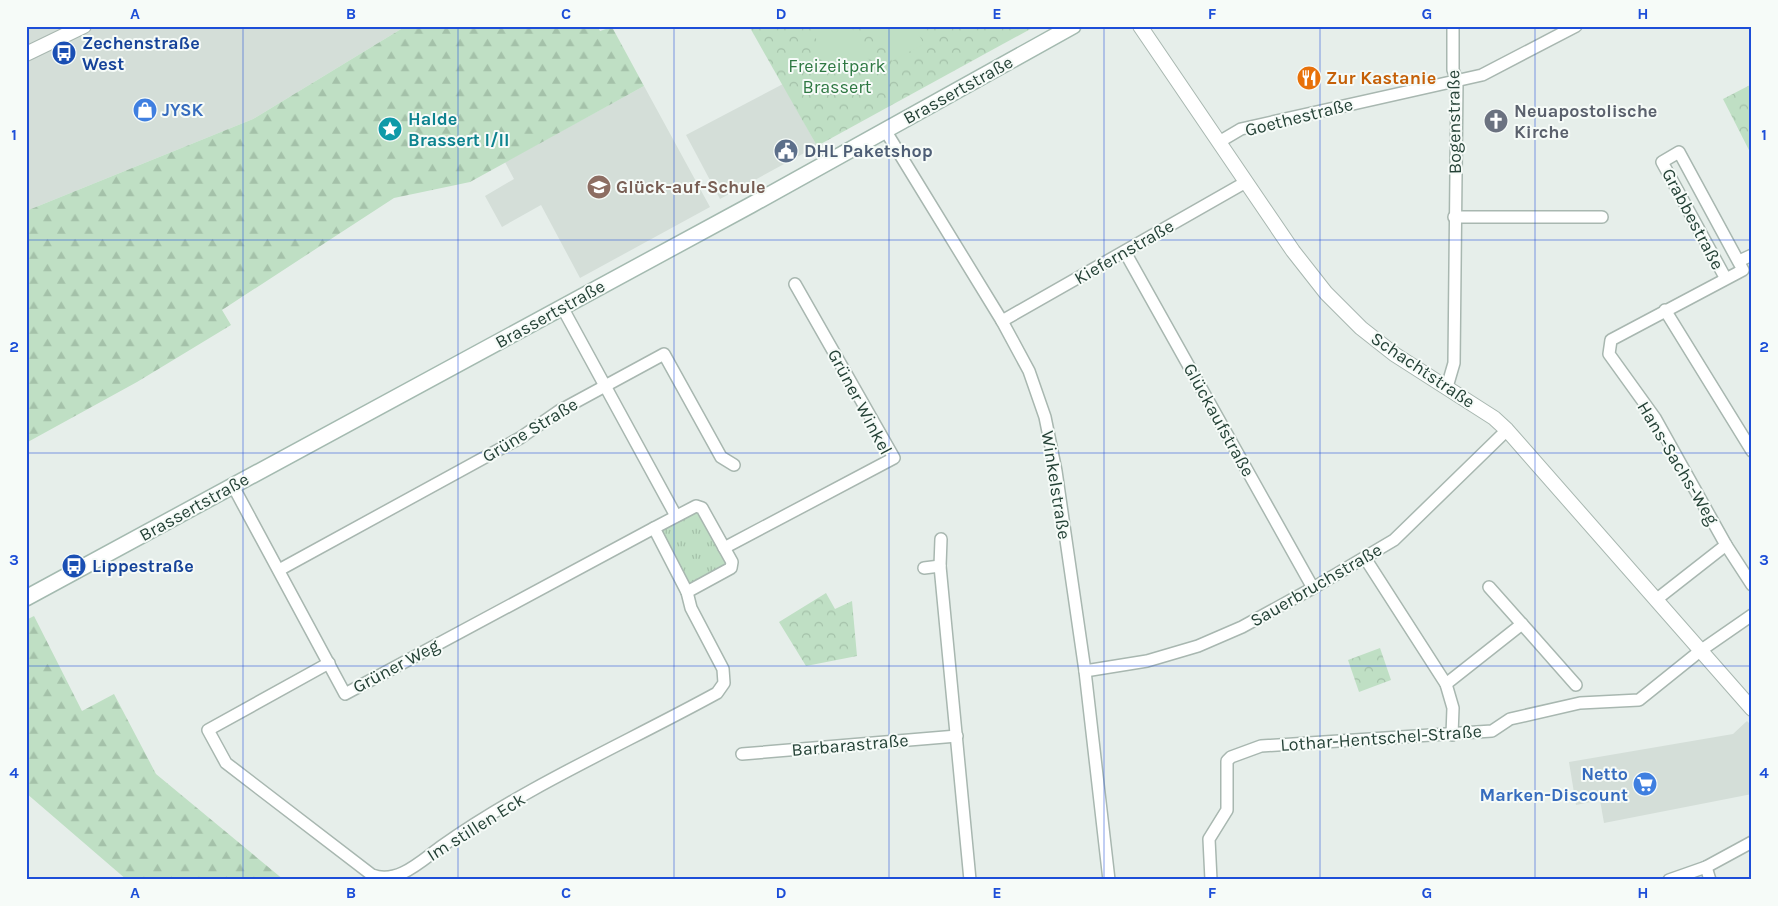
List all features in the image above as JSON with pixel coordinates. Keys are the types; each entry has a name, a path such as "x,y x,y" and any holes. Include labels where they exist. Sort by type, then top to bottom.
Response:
{"main road":[{"name":"Brassertstraße","path":"26,598 886,130 1073,26"}],"street":[{"path":"26,54 84,26"},
{"name":"Schachtstraße","path":"1140,26 1293,251 1326,292 1347,314 1394,354 1494,418 1507,430 1752,709"},
{"name":"Bogenstraße","path":"1447,387 1454,363 1454,217 1457,80 1453,70 1453,26"},
{"name":"Goethestraße","path":"1219,142 1241,129 1491,71 1576,26"},
{"name":"Winkelstraße","path":"886,130 1002,321 1029,371 1045,417 1056,471 1085,671 1109,880"},
{"name":"Grabbestraße","path":"1726,278 1662,162 1679,152 1741,265"},
{"name":"Kiefernstraße","path":"1002,321 1246,182"},
{"path":"1454,217 1602,217"},
{"name":"Glückaufstraße","path":"1125,252 1314,588"},
{"path":"1752,255 1726,278 1665,310 1752,452"},
{"name":"Grüner Winkel","path":"724,548 894,458 795,284"},
{"path":"562,307 676,516"},
{"name":"Hans-Sachs-Weg","path":"1665,310 1610,340 1608,349 1611,360 1655,418 1726,545 1752,586"},
{"name":"Grüne Straße","path":"279,570 520,438 559,410 664,354 721,457 734,465"},
{"name":"Sauerbruchstraße","path":"1085,671 1146,661 1198,646 1242,627 1314,588 1394,540 1507,430"},
{"name":"Grüner Weg","path":"233,486 345,694 696,506 702,508 732,562 731,568 687,592"},
{"path":"654,528 687,592"},
{"path":"941,539 940,566 970,880"},
{"path":"1657,600 1726,545"},
{"path":"1365,558 1446,684 1453,708 1452,735"},
{"path":"924,568 940,566"},
{"path":"1489,587 1576,685"},
{"name":"Im stillen Eck","path":"328,663 208,730 226,763 372,875 386,878 404,872 463,831 717,693 724,683 723,669 691,608 687,592"},
{"name":"Lothar-Hentschel-Straße","path":"1211,880 1212,834 1227,810 1226,767 1232,757 1261,746 1492,731 1510,718 1580,703 1639,700 1700,651 1752,615"},
{"path":"1446,684 1522,624"},
{"name":"Barbarastraße","path":"742,754 957,736"},
{"path":"1669,880 1706,867 1752,842"},
{"path":"1706,867 1710,880"}],"shaded area":[{"path":"26,26 406,26 253,119 26,211"},
{"path":"783,84 817,146 720,199 686,135"},
{"name":"Glück-auf-Schule","path":"644,86 710,207 580,278 541,205 502,227 485,196 514,179 505,162"},
{"path":"1747,721 1752,726 1752,794 1604,823 1600,800 1576,805 1569,762 1733,734"}],"green space":[{"path":"406,26 597,26 600,31 612,27 644,86 470,182 394,198 222,310 231,325 137,382 26,443 26,211 253,119"},
{"name":"Freizeitpark Brassert","path":"749,26 1036,26 817,146"},
{"path":"809,26 851,26 870,62 838,79"},
{"path":"873,26 914,26 924,44 892,61"},
{"path":"1752,84 1752,156 1723,99"},
{"path":"695,512 701,513 727,560 726,566 693,585 686,583 662,535 664,528"},
{"path":"826,593 835,609 852,601 857,656 806,666 779,622"},
{"path":"34,616 82,711 114,694 156,774 284,880 127,880 26,793 26,620"},
{"path":"1380,648 1391,680 1359,692 1348,660"}],"place":[{"name":"Zechenstraße West","path":"64,53"},
{"name":"Zur Kastanie","path":"1309,78"},
{"name":"JYSK","path":"145,110"},
{"name":"Neuapostolische Kirche","path":"1496,121"},
{"name":"Halde Brassert I/II","path":"390,129"},
{"name":"DHL Paketshop","path":"786,151"},
{"name":"Glück-auf-Schule","path":"599,187"},
{"name":"Lippestraße","path":"74,566"},
{"name":"Netto Marken-Discount","path":"1645,784"}]}
